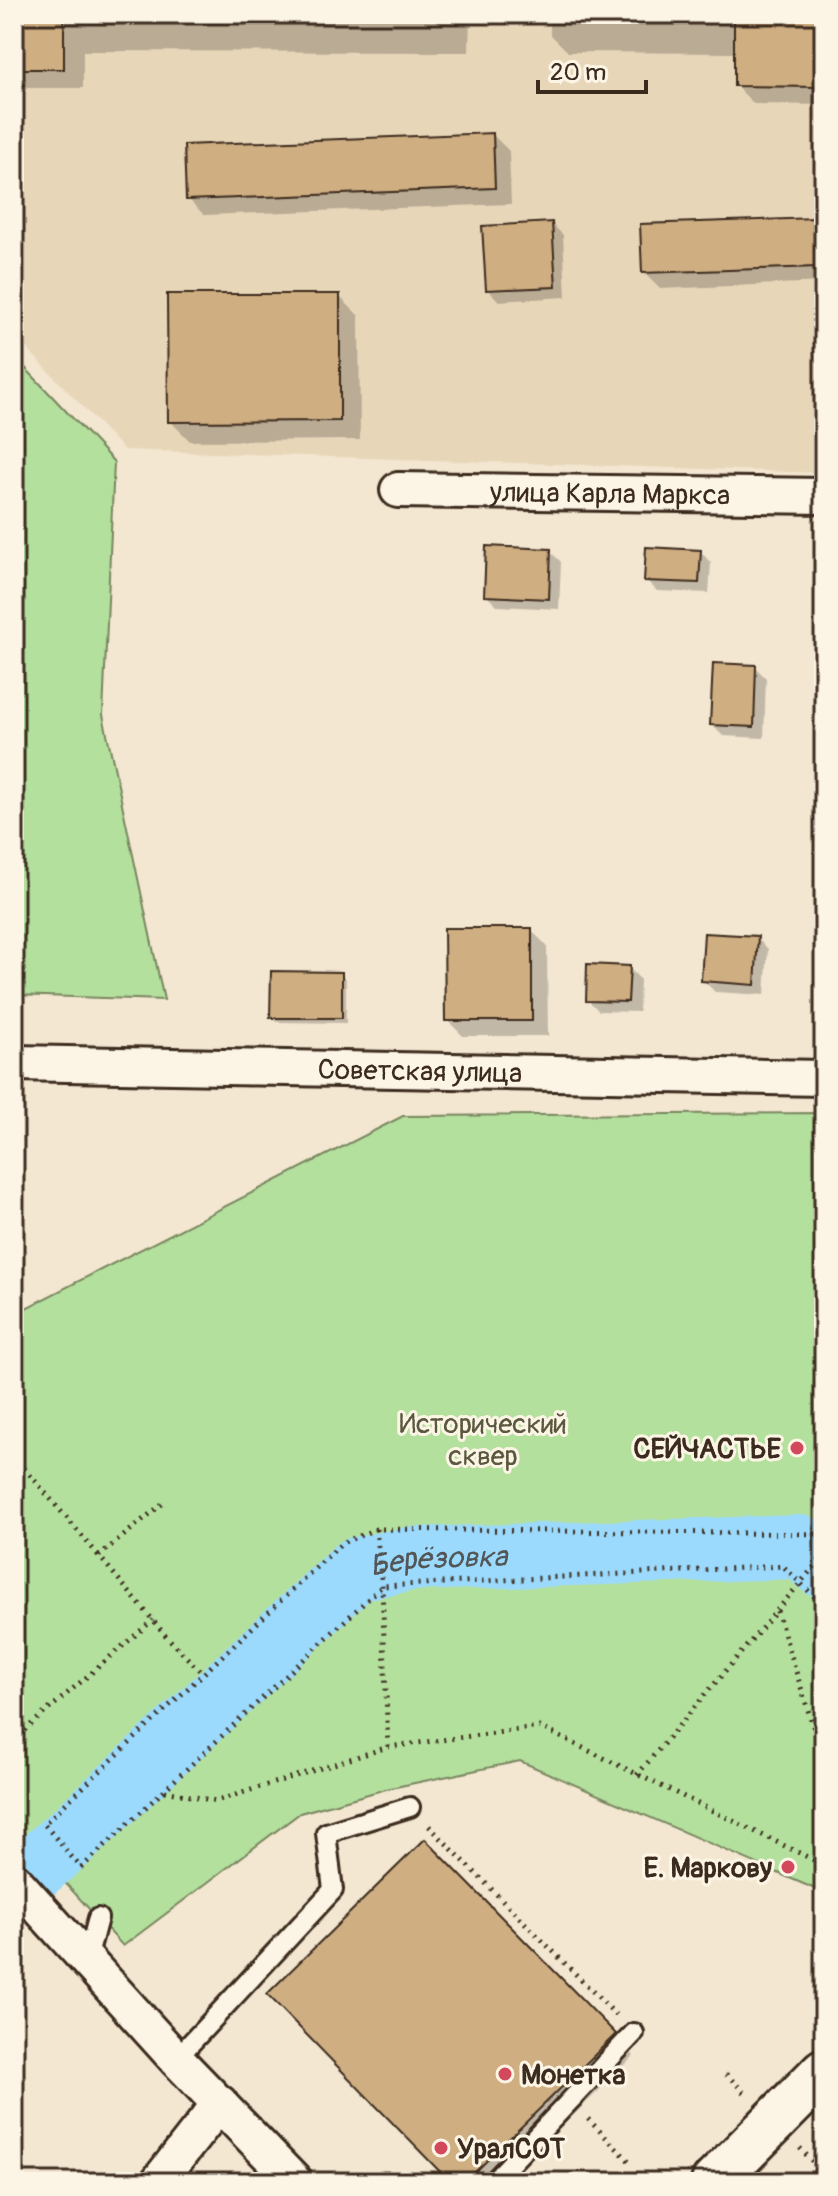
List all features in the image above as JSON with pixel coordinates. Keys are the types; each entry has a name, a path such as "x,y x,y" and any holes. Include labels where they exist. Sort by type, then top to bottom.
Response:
{"main road":[{"path":"714,2182 823,2074"}],"street":[{"name":"улица Карла Маркса","path":"398,490 824,496"},
{"name":"Советская улица","path":"14,1063 824,1078"},
{"path":"14,1880 176,2059 295,2182"},
{"path":"158,2182 220,2103"}],"lane":[{"path":"176,2059 333,1890 326,1833 410,1807"},
{"path":"87,1960 98,1918"},
{"path":"493,2182 634,2033"}],"path":[{"path":"14,1456 153,1620 203,1674"},
{"path":"99,1556 162,1504"},
{"path":"376,1529 382,1586 388,1747"},
{"path":"824,1534 376,1529 342,1543 44,1824 81,1868 382,1586 783,1566 824,1606"},
{"path":"637,1775 824,1555"},
{"path":"777,1610 824,1761"},
{"path":"14,1726 20,1734 153,1620"},
{"path":"164,1790 216,1801 388,1747 540,1727 824,1865"},
{"path":"410,1807 634,2033"},
{"path":"601,2132 632,2164"}],"shaded area":[{"path":"14,14 824,14 824,473 124,450 14,335"}],"green space":[{"path":"14,356 114,462 103,715 164,1000 14,995"},
{"name":"Исторический сквер","path":"824,1113 824,1895 520,1761 386,1789 300,1813 123,1946 14,1827 14,1314 403,1116"}],"building":[{"path":"14,14 64,14 64,69 14,69"},
{"path":"734,14 822,14 822,87 734,86"},
{"path":"493,133 495,188 186,200 184,145"},
{"path":"815,218 817,267 642,273 640,224"},
{"path":"552,222 556,287 486,290 482,226"},
{"path":"167,294 340,294 340,421 168,422"},
{"path":"486,546 551,549 549,599 484,596"},
{"path":"646,547 701,550 699,583 644,581"},
{"path":"713,663 756,665 754,727 710,725"},
{"path":"444,928 532,928 532,1021 445,1021"},
{"path":"704,933 758,936 755,985 701,981"},
{"path":"587,964 630,966 628,1002 586,1001"},
{"path":"271,971 342,972 342,1018 270,1018"},
{"path":"425,1839 616,2034 465,2182 450,2182 267,1994"}],"waterway":[{"name":"Берёзовка","path":"23,1879 356,1569 410,1559 800,1547 824,1567"}],"place":[{"name":"СЕЙЧАСТЬЕ","path":"797,1448"},
{"name":"Е. Маркову","path":"788,1867"},
{"name":"Монетка","path":"505,2074"},
{"name":"УралСОТ","path":"441,2148"}]}
